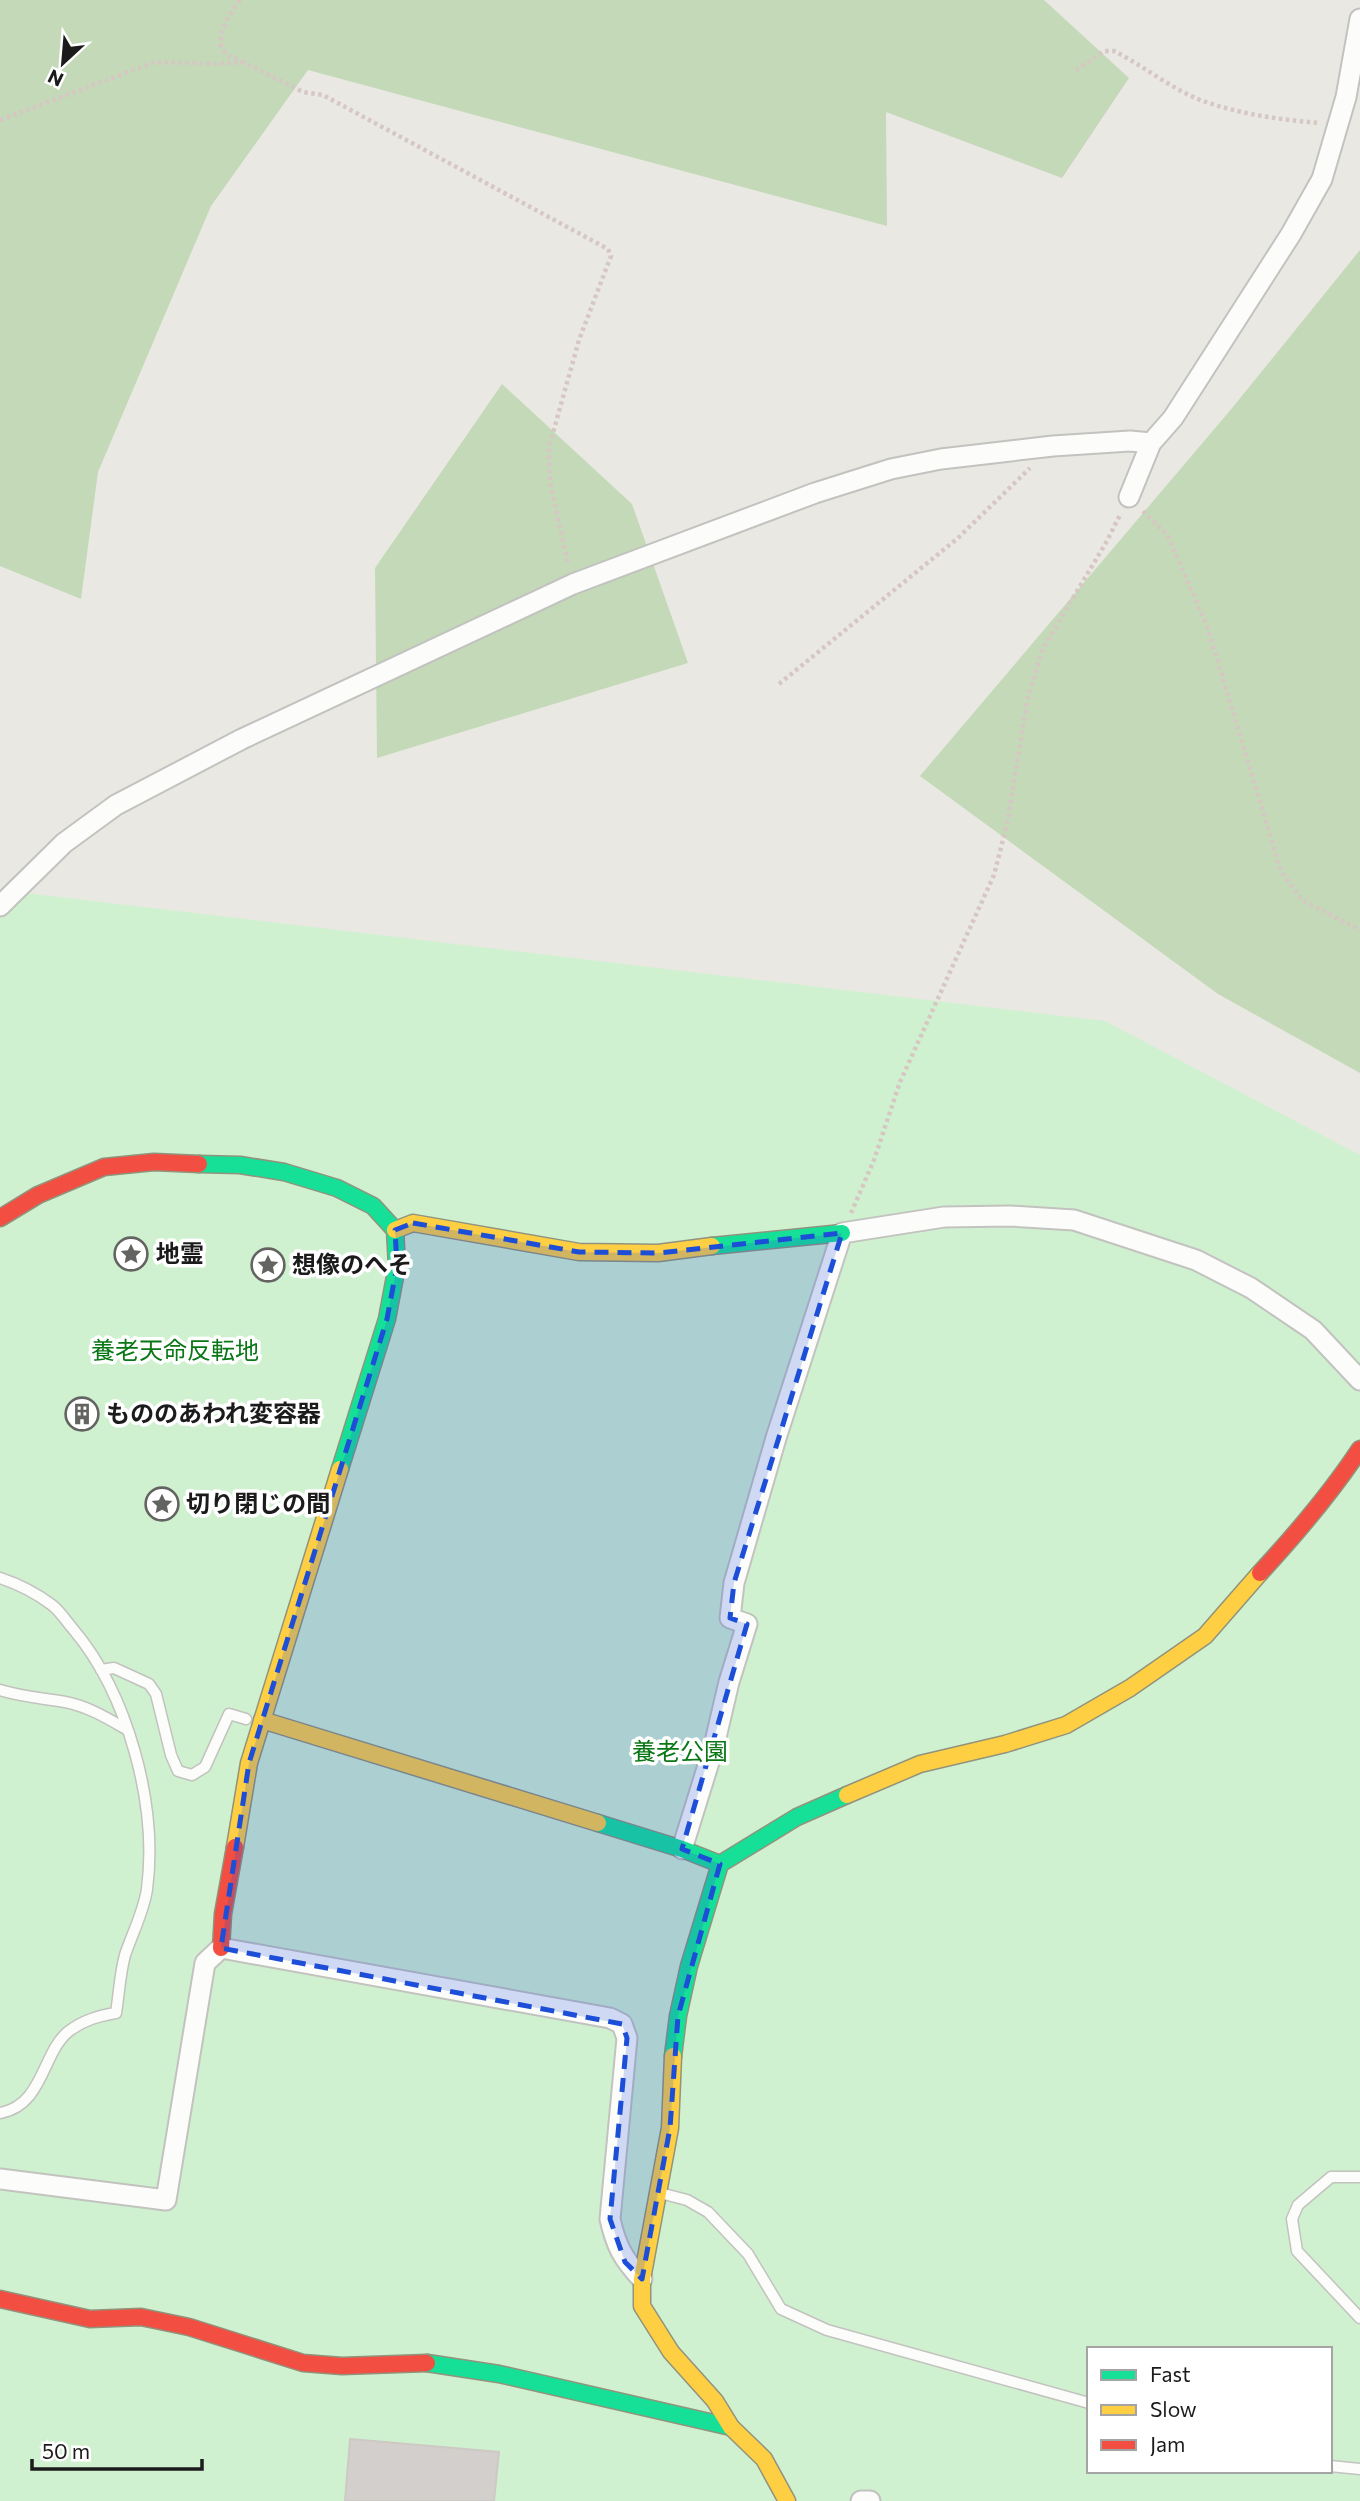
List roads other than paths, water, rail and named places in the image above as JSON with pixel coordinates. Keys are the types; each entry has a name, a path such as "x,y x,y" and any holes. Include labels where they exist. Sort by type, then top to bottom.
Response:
{"street":[{"path":"1129,497 1151,443 1173,418 1291,234 1321,179 1338,125 1353,99 1360,19"},
{"path":"2,902 64,843 116,805 242,739 573,584 816,493 891,469 941,459 1053,446 1130,441 1151,443"},
{"path":"0,1218 38,1195 104,1167 166,1162 240,1165 284,1172 337,1188 373,1206 395,1230 397,1266 387,1319 254,1720 223,1914 221,1948 205,1963 166,2200 0,2179"},
{"path":"395,1230 413,1223 579,1252 645,1253 842,1233 944,1217 1010,1216 1074,1220 1196,1260 1251,1288 1313,1330 1360,1380"},
{"path":"682,1849 747,1624 730,1618 734,1583 776,1438 842,1233"},
{"path":"788,2501 765,2459 732,2427 715,2401 671,2352 642,2306 642,2279 670,2128 672,2061 678,2016 689,1966 720,1864 797,1817 920,1764 1005,1744 1066,1725 1130,1688 1205,1636 1285,1546 1342,1476 1360,1449"},
{"path":"254,1720 682,1849 720,1864"},
{"path":"221,1948 610,2018 622,2024 627,2038 610,2219 625,2262 642,2279"},
{"path":"0,2300 90,2319 141,2317 189,2327 303,2363 342,2366 435,2363 499,2374 732,2427"},
{"path":"861,2501 870,2501"}],"lane":[{"path":"0,1578 17,1584 54,1606 80,1637 102,1670 112,1688 138,1767 148,1823 147,1891 124,1959 116,2013 90,2018 67,2032 35,2090 10,2111 0,2113"},
{"path":"102,1670 114,1668 149,1684 156,1694 171,1755 178,1771 192,1775 205,1767 229,1714 254,1720"},
{"path":"0,1690 19,1696 67,1702 105,1716 126,1729"},
{"path":"1360,2177 1331,2177 1298,2205 1292,2219 1297,2250 1360,2318"},
{"path":"659,2193 687,2200 708,2212 748,2254 781,2309 827,2330 1087,2402"},
{"path":"1332,2466 1360,2469"}],"place":[{"name":"地霊","path":"131,1254"},
{"name":"想像のへそ","path":"268,1265"},
{"name":"もののあわれ変容器","path":"82,1414"},
{"name":"切り閉じの間","path":"162,1504"}],"park label":[{"name":"養老天命反転地","path":"175,1351"},
{"name":"養老公園","path":"680,1752"}]}
